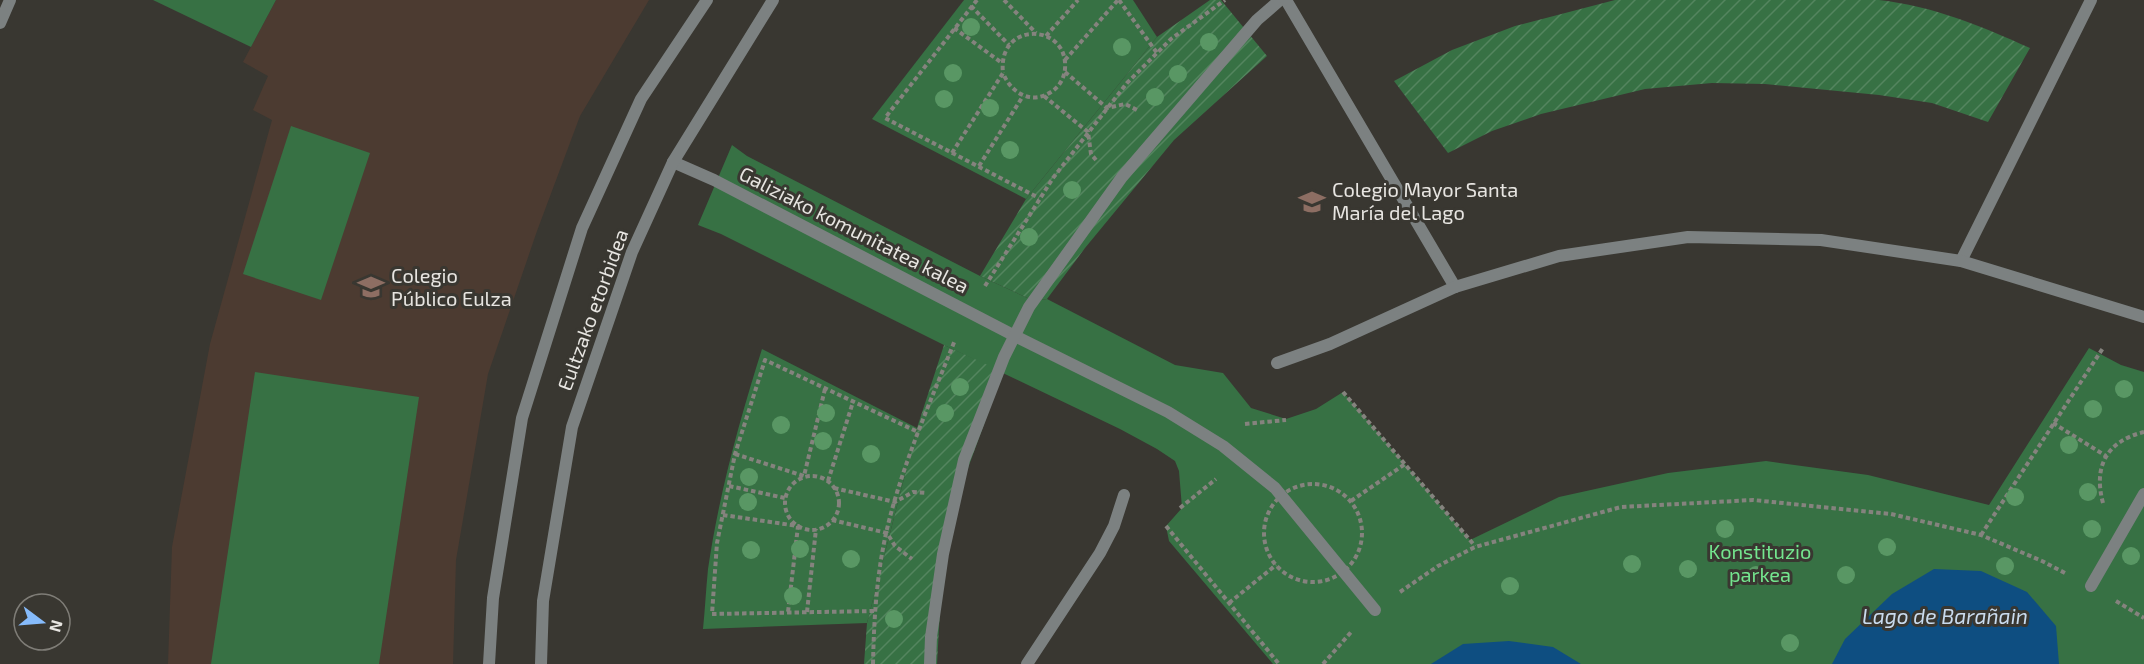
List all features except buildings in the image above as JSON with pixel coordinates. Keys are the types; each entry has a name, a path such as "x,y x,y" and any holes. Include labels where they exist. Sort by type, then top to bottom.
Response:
{"street":[{"path":"0,23 10,0"},
{"name":"Eultzako etorbidea","path":"489,664 493,598 522,418 582,228 641,99 706,0"},
{"name":"Eultzako etorbidea","path":"541,664 543,601 572,427 632,252 673,162 773,0"},
{"path":"930,664 931,637 943,554 964,460 981,414 1029,307 1122,177 1257,20 1280,0"},
{"path":"1287,0 1455,287"},
{"path":"1960,261 2091,0"},
{"name":"Galiziako komunitatea kalea","path":"673,162 714,180 1015,336 1168,412 1222,446 1275,488 1375,610"},
{"path":"1277,363 1330,344 1455,287 1559,256 1688,237 1821,240 1960,261 2144,317"},
{"path":"2091,586 2144,494"},
{"path":"1027,664 1100,553 1114,526 1124,495"}],"path":[{"path":"977,0 885,118 1039,198"},
{"path":"1004,0 1037,34"},
{"path":"1046,36 1078,0"},
{"path":"1065,61 1118,0 1157,53"},
{"path":"971,6 1010,45"},
{"path":"954,28 1002,63"},
{"path":"1026,34 1037,34 1046,36 1062,50 1065,72 1061,82 1054,90 1044,96 1034,98 1013,91 1006,83 1002,63 1004,53 1017,38 1026,34"},
{"path":"1065,72 1107,108"},
{"path":"952,153 1003,74"},
{"path":"979,166 1023,96"},
{"path":"1044,96 1088,132"},
{"path":"1981,535 2103,348"},
{"path":"874,611 712,614 717,543 735,454 765,360 918,432"},
{"path":"798,526 791,521 785,498 791,484 804,476 825,388"},
{"path":"1343,392 1475,547"},
{"path":"828,481 854,402"},
{"path":"2054,423 2106,456"},
{"path":"2103,503 2099,487 2100,471 2106,456 2116,443 2130,435 2144,432"},
{"path":"723,515 816,529 832,520 838,504 834,488 822,477 804,476 735,454"},
{"path":"1351,501 1405,464"},
{"path":"729,486 785,498"},
{"path":"834,488 895,502"},
{"path":"1323,664 1345,638 1375,610 1438,567 1475,547 1621,507 1753,500 1891,514 1981,535 2042,561 2091,586 2144,618"},
{"path":"832,520 887,534"},
{"path":"788,612 798,526"},
{"path":"1166,526 1279,664"},
{"path":"807,612 816,529"},
{"path":"1229,603 1276,565"}],"shaded area":[{"name":"Colegio Público Eulza","path":"276,0 649,0 580,116 537,231 488,374 456,560 453,664 168,664 172,547 210,344 272,120 253,110 268,76 243,62"}],"green space":[{"path":"153,0 276,0 251,47"},
{"path":"964,0 1133,0 1157,37 1026,199 872,119"},
{"path":"1210,0 1221,0 1267,56 1174,140 1085,248 1047,299 1034,301 980,276 1026,199 1157,37"},
{"path":"1615,0 1879,0 1938,12 2030,48 1988,122 1932,103 1879,95 1765,84 1712,83 1645,89 1541,114 1492,131 1448,153 1394,81 1452,50 1515,26"},
{"path":"291,126 370,153 321,300 243,274"},
{"name":"Konstituzio parkea","path":"732,145 747,156 980,276 1034,301 1047,299 1175,365 1223,373 1251,408 1286,419 1316,409 1343,392 1470,540 1559,497 1668,473 1766,461 1868,475 1989,505 2089,348 2121,365 2144,372 2144,664 1273,664 1169,541 1166,526 1182,508 1179,471 1175,461 1120,429 944,345 721,234 698,225"},
{"path":"944,345 1003,372 956,501 941,593 937,664 864,664 867,623 917,428"},
{"path":"762,349 917,428 867,623 703,629 708,569 718,513 738,431"},
{"path":"255,372 419,397 379,664 211,664"}],"water":[{"name":"Lago de Barañain","path":"1934,569 1981,571 2027,592 2056,626 2059,664 1832,664 1845,639 1892,594"},
{"path":"1509,641 1553,647 1581,664 1431,664 1463,644"}],"place":[{"name":"Colegio Mayor Santa María del Lago","path":"1312,202"},
{"name":"Colegio Público Eulza","path":"371,287"}]}
